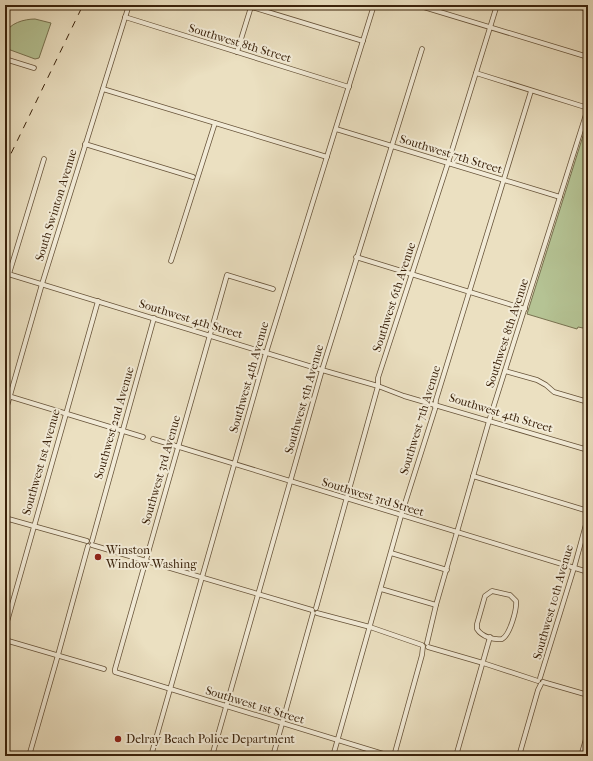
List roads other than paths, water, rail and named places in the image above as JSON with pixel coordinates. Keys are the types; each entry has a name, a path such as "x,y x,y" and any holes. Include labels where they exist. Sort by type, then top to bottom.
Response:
{"street":[{"path":"5,12 7,5"},
{"name":"South Swinton Avenue","path":"5,413 7,396 129,5"},
{"path":"245,5 363,41"},
{"name":"Southwest 4th Avenue","path":"151,756 266,353 374,5"},
{"path":"417,5 588,57"},
{"name":"Southwest 6th Avenue","path":"273,756 378,386 378,378 448,163 497,5"},
{"path":"574,5 588,9"},
{"path":"237,52 251,7"},
{"name":"Southwest 8th Street","path":"125,17 349,87"},
{"name":"Southwest 5th Avenue","path":"212,756 322,370 422,49"},
{"path":"5,59 34,68"},
{"path":"476,73 588,108"},
{"path":"103,89 327,157"},
{"name":"Southwest 7th Avenue","path":"334,756 401,516 435,409 435,404 531,91"},
{"name":"Southwest 8th Avenue","path":"394,756 425,645 425,639 429,634 489,421 588,108"},
{"path":"171,261 215,123"},
{"name":"Southwest 7th Street","path":"336,129 560,197"},
{"path":"85,144 193,177"},
{"path":"7,273 44,159"},
{"path":"356,257 525,309"},
{"name":"Southwest 4th Street","path":"7,273 378,386 404,396 588,450"},
{"name":"Southwest 3rd Avenue","path":"115,672 145,560 227,275 273,289"},
{"name":"Southwest 1st Avenue","path":"5,629 98,301"},
{"name":"Southwest 2nd Avenue","path":"29,756 154,318"},
{"path":"505,371 537,380 554,392 588,402"},
{"path":"7,396 143,437"},
{"name":"Southwest 3rd Street","path":"153,439 588,572"},
{"path":"473,476 588,512"},
{"name":"Southwest 10th Avenue","path":"518,756 588,517"},
{"path":"5,518 78,538 80,541 370,627 412,641 415,640 425,645 588,695"},
{"path":"391,553 447,570"},
{"path":"381,589 436,605"},
{"path":"497,591 512,596 516,601 516,606 507,636 499,640 490,637 479,632 477,624 485,596 489,592 497,591"},
{"path":"456,756 490,637"},
{"path":"5,640 104,669"},
{"name":"Southwest 1st Street","path":"115,672 390,756"},
{"path":"581,756 588,732"}],"railway":[{"path":"5,166 83,5"}],"place":[{"name":"Winston Window Washing","path":"98,557"},
{"name":"Delray Beach Police Department","path":"118,739"}]}
